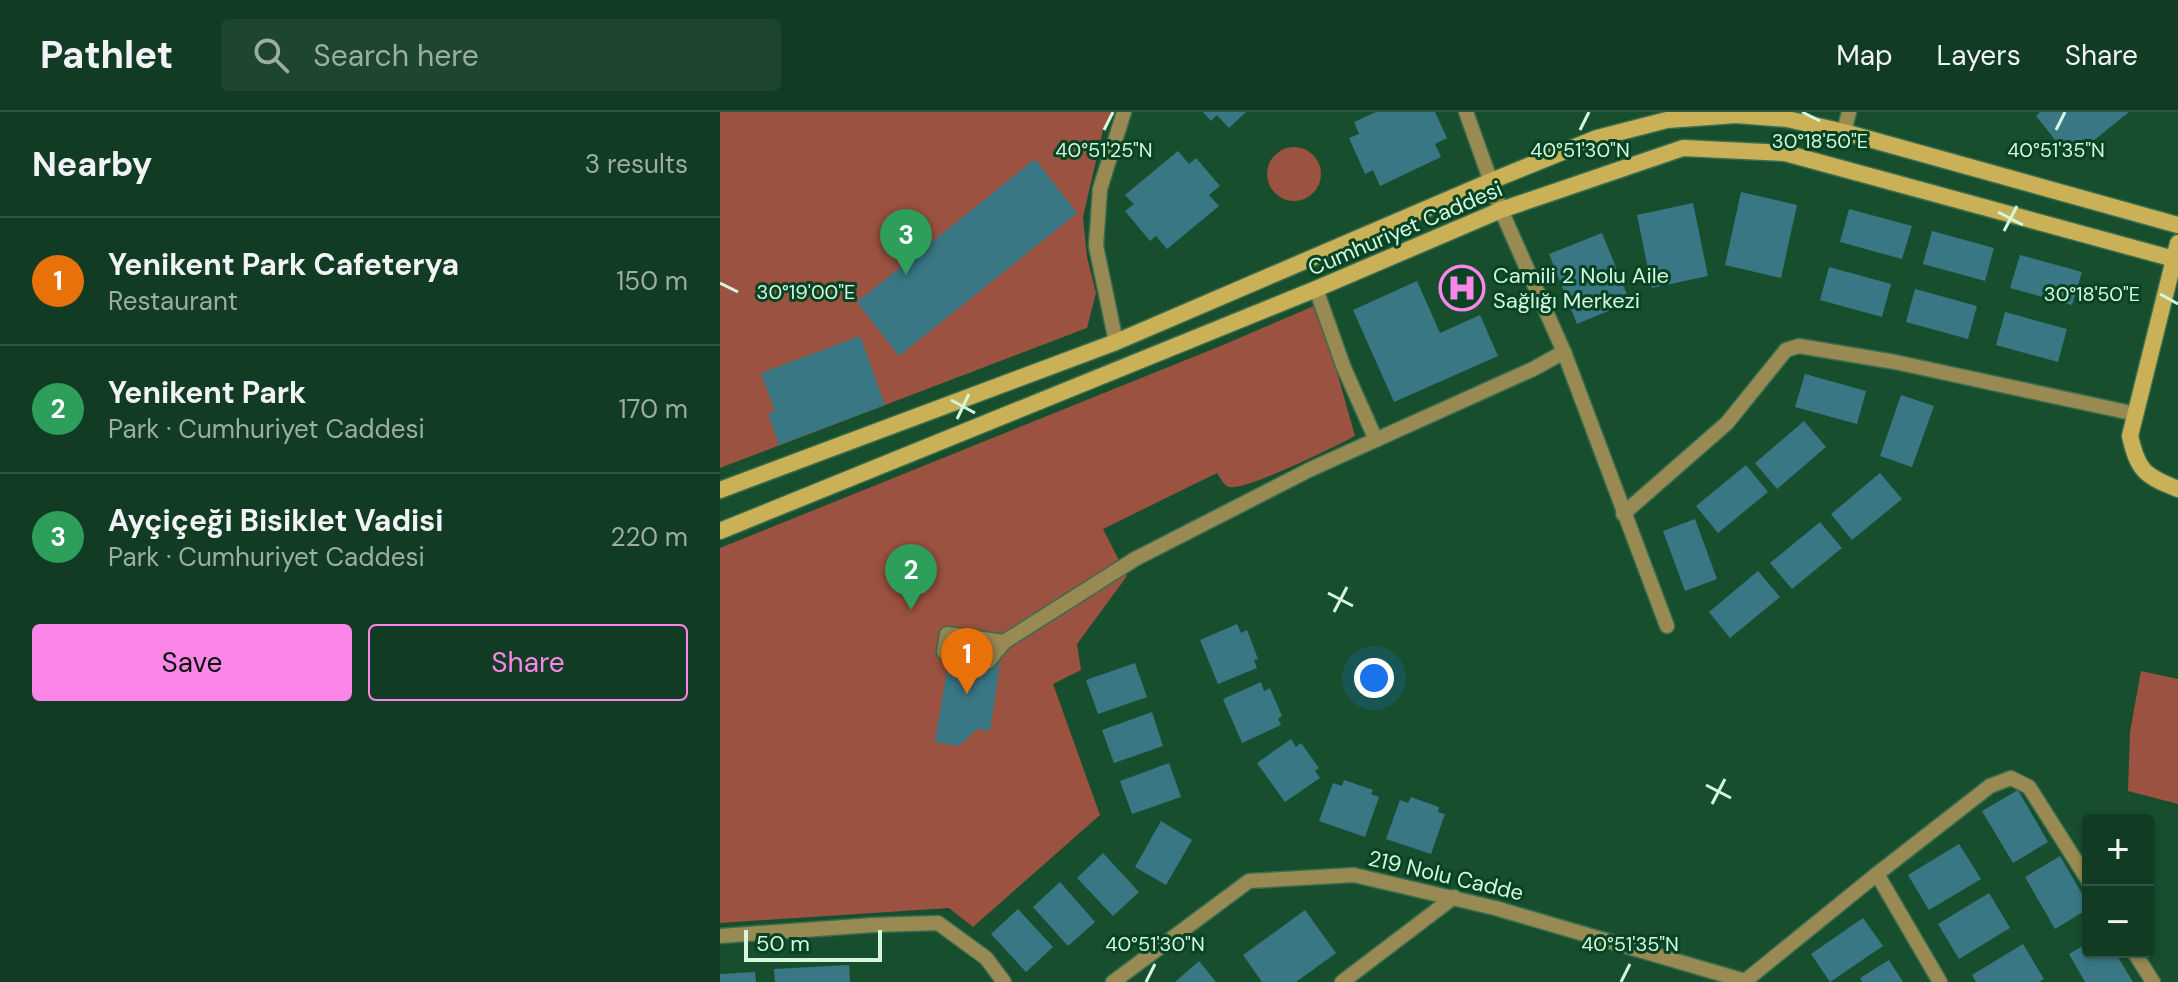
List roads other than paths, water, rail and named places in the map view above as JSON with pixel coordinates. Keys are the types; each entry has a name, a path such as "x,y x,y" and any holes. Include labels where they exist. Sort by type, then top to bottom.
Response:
{"street":[{"path":"1116,342 1096,246 1100,189 1124,112"},
{"path":"1466,112 1501,210 1564,352 1667,626"},
{"path":"1844,132 1849,112"},
{"name":"Cumhuriyet Caddesi","path":"720,490 1116,342 1597,138 1667,120 1736,115 1787,119 2178,225"},
{"name":"Cumhuriyet Caddesi","path":"720,531 1316,289 1501,210 1683,148 1785,153 2177,254"},
{"path":"2177,254 2130,436 2135,458 2151,479 2178,489"},
{"path":"1316,289 1344,368 1376,440"},
{"path":"1623,514 1727,423 1786,350 1799,346 1895,362 2136,414"},
{"path":"988,662 1004,642 1135,559 1311,469 1564,352"},
{"path":"944,652 947,634 1004,642"},
{"path":"1746,981 1990,786 2011,778 2029,787 2082,871"},
{"path":"1877,874 1940,982"},
{"name":"219 Nolu Cadde","path":"1113,982 1249,881 1354,875 1454,897 1746,981"},
{"path":"1342,982 1454,897"},
{"path":"720,936 938,923 986,958 1004,982"},
{"path":"2138,958 2153,982"}],"place":[{"name":"Ayçiçeği Bisiklet Vadisi","path":"906,275"},
{"name":"Camili 2 Nolu Aile Sağlığı Merkezi","path":"1462,288"},
{"name":"Yenikent Park","path":"911,610"},
{"name":"Yenikent Park Cafeterya","path":"967,694"}]}
